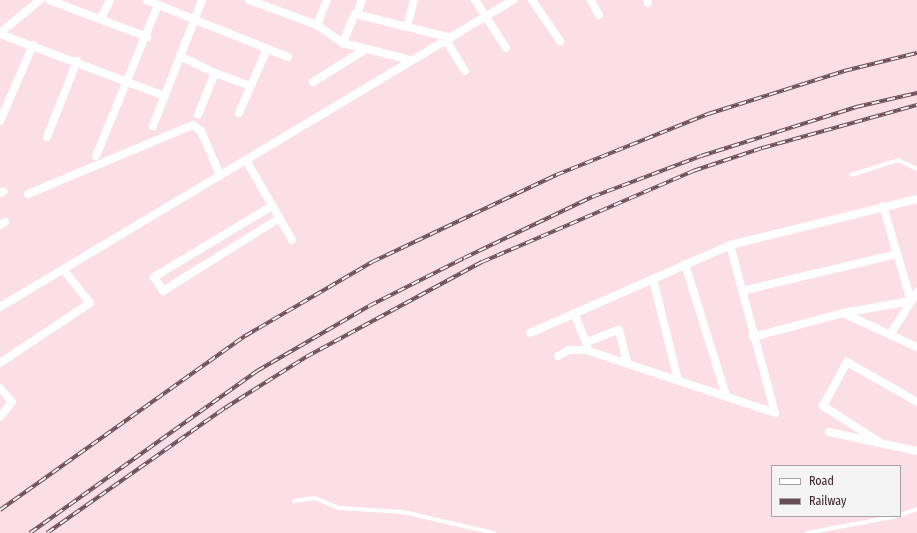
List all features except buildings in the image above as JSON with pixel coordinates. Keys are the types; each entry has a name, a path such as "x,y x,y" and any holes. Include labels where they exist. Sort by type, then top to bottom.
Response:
{"street":[{"path":"0,33 40,0"},
{"path":"49,0 66,3 101,19 147,37"},
{"path":"101,19 110,0"},
{"path":"146,0 288,57"},
{"path":"153,126 202,0"},
{"path":"249,0 317,25 343,43 410,60"},
{"path":"317,25 327,0"},
{"path":"407,26 414,0"},
{"path":"475,0 506,48"},
{"path":"0,307 410,60 449,40 513,0"},
{"path":"532,0 560,41"},
{"path":"591,0 599,15"},
{"path":"343,43 355,14 357,15 360,1"},
{"path":"96,156 147,37 158,5"},
{"path":"357,15 407,26 449,40 465,71"},
{"path":"0,33 128,80 164,96"},
{"path":"0,121 34,45"},
{"path":"239,113 267,49"},
{"path":"313,82 366,49"},
{"path":"180,56 215,73 251,86"},
{"path":"47,137 77,61"},
{"path":"198,115 215,73"},
{"path":"28,194 193,125 201,131 220,175"},
{"path":"246,160 292,240"},
{"path":"530,333 730,245 883,206 917,199"},
{"path":"272,206 154,277 164,292 280,218"},
{"path":"883,206 911,301"},
{"path":"574,313 586,346 678,380 775,413 753,336 730,245"},
{"path":"742,291 896,254"},
{"path":"684,264 726,396"},
{"path":"0,363 90,303 63,269"},
{"path":"653,279 678,380"},
{"path":"890,335 917,292"},
{"path":"753,336 843,313 911,301"},
{"path":"843,313 917,347"},
{"path":"558,356 569,350 586,346 619,330 626,361"},
{"path":"881,443 823,406 847,362 917,402"},
{"path":"0,388 12,402 0,417"},
{"path":"829,432 917,451"}],"lane":[{"path":"851,175 898,160 917,169"},
{"path":"294,502 315,498 339,508 403,512 494,533"},
{"path":"901,515 917,509"},
{"path":"807,533 892,517"}],"railway":[{"path":"0,510 245,336 372,262 556,175 708,114 844,71 917,53"},
{"path":"30,533 257,371 369,306 464,258 592,197 701,156 856,107 917,93"},
{"path":"47,533 225,408 306,357 482,262 693,171 762,148 917,105"}]}
